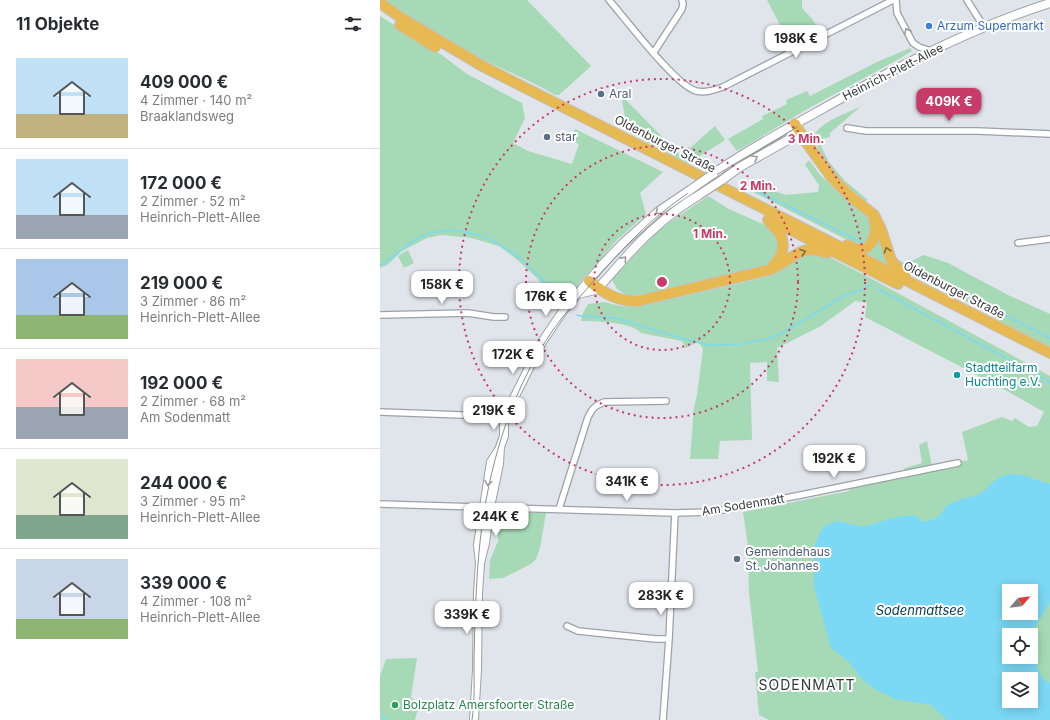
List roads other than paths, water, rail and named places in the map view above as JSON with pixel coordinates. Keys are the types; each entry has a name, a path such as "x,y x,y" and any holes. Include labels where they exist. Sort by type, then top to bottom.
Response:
{"highway":[{"name":"Oldenburger Straße","path":"380,3 403,19 484,67 909,281 1049,357"},
{"name":"Oldenburger Straße","path":"380,12 413,34 469,66 852,261 1049,357"},
{"path":"795,124 832,178 842,189 871,213 878,221 891,260 909,281"},
{"path":"822,237 858,249 867,246 875,237 876,231 871,213"},
{"path":"766,217 780,236 783,246 781,257 769,270"},
{"path":"589,281 609,295 629,302 769,270 779,266 799,252 808,249 819,250 852,261"}],"main road":[{"name":"Heinrich-Plett-Allee","path":"473,720 480,563 486,543 487,507 499,464 500,447 504,436 504,418 531,363 553,324 622,244 670,203 713,174 750,150 846,95 931,52 1015,14 1041,0"},
{"name":"Heinrich-Plett-Allee","path":"1015,14 1050,4"},
{"path":"578,294 598,288 655,228 688,201 740,167 795,136 795,124"}],"street":[{"path":"609,0 677,79 695,91 705,92 723,87 894,0 897,13 913,43 931,52"},
{"path":"654,52 682,9 682,0"},
{"path":"967,0 984,27"},
{"path":"847,128 866,131 978,131 1050,134"},
{"path":"1018,243 1050,240"},
{"path":"380,315 467,313 505,317"},
{"path":"559,509 588,417 592,410 602,403 612,401 666,401"},
{"path":"380,412 462,415"},
{"name":"Am Sodenmatt","path":"380,504 675,513 712,512 958,463"},
{"path":"663,720 669,639 675,513"},
{"path":"567,626 578,632 669,639"}],"water":[{"name":"Sodenmattsee","path":"1011,474 1022,475 1050,484 1050,602 1035,628 1002,628 1002,664 1037,664 1043,679 1050,683 1050,720 947,720 931,705 895,699 873,688 860,677 849,662 831,648 814,587 814,547 824,526 837,521 858,526 867,526 902,516 917,516 921,521 929,521 939,516 945,507 965,498 976,496 999,478"}],"waterway":[{"path":"755,190 863,243"},
{"path":"380,265 420,237 442,231 465,232 481,236 507,249 541,278 563,301"},
{"path":"898,261 1050,338"},
{"path":"577,315 615,318 708,345 741,344 768,339 784,332 847,294 872,285"},
{"path":"878,289 1050,382"},
{"path":"380,714 388,720"}],"tram line":[{"path":"472,720 480,542 489,486 495,459 513,405 538,354 553,330 597,277 651,222 675,202 726,169 797,127"}],"place":[{"name":"Arzum Supermarkt","path":"929,26"},
{"name":"Aral","path":"601,94"},
{"name":"star","path":"547,137"},
{"name":"Stadtteilfarm Huchting e.V.","path":"957,375"},
{"name":"Gemeindehaus St. Johannes","path":"737,559"},
{"name":"Bolzplatz Amersfoorter Straße","path":"395,705"}],"district":[{"name":"SODENMATT","path":"807,685"}]}
